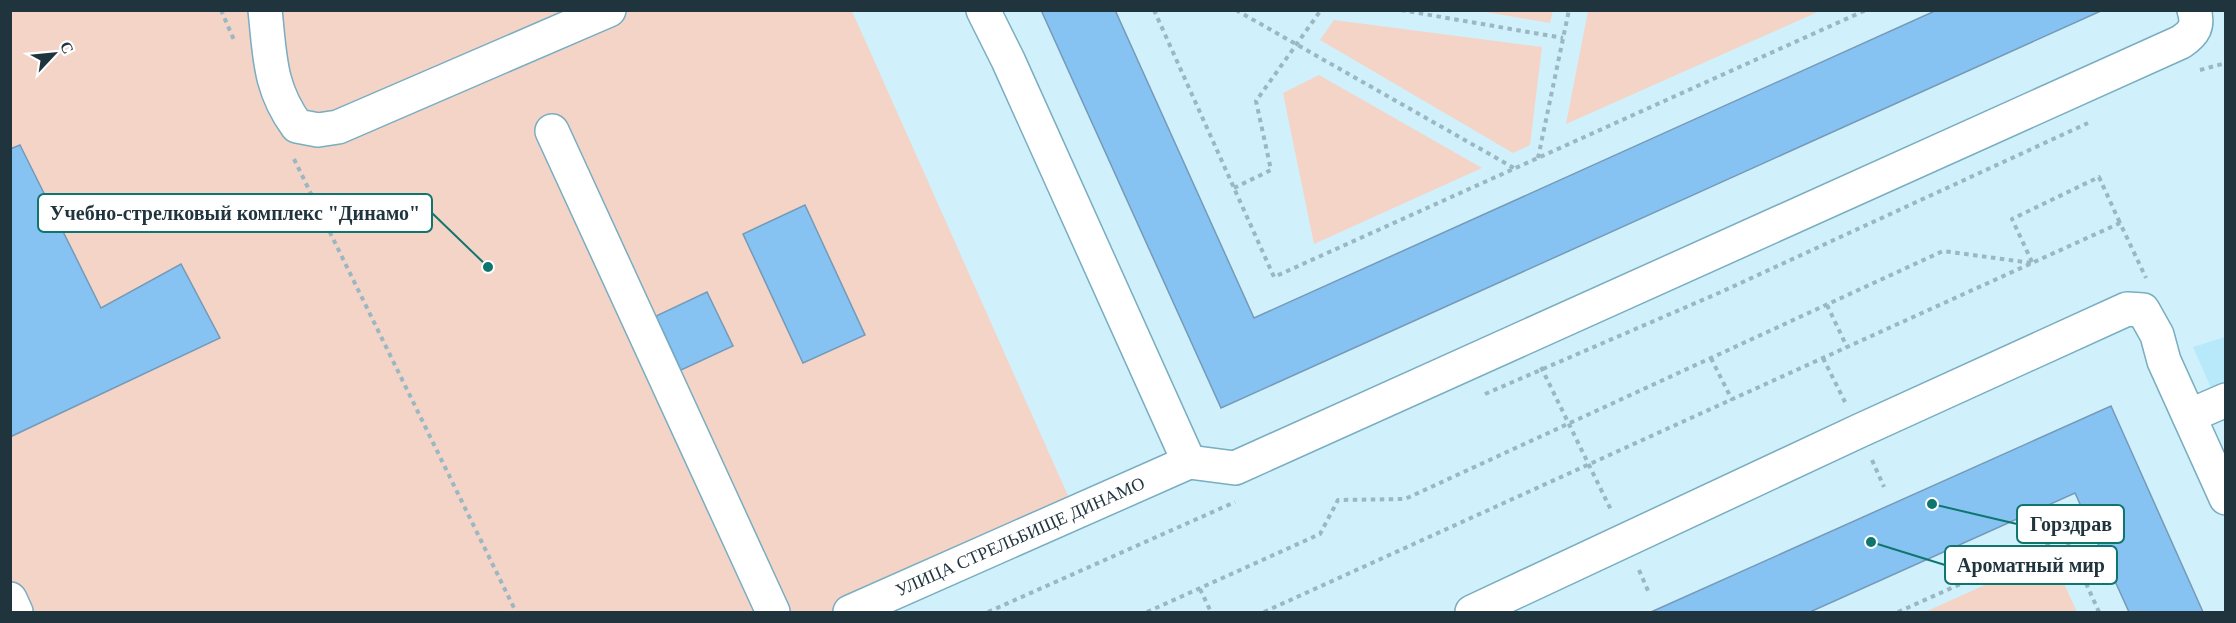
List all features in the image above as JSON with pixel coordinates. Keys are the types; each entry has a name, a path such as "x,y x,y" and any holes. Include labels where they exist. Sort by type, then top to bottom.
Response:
{"street":[{"path":"265,10 272,77 282,106 297,126 318,130 339,127 609,10"},
{"path":"983,10 1013,71 1189,462 1234,468 2181,42 2193,33 2198,21 2194,10"},
{"path":"552,131 773,612"},
{"path":"1472,612 1859,430 2127,309 2144,310 2157,335 2164,361 2226,498"},
{"path":"2189,416 2226,400"},
{"name":"УЛИЦА СТРЕЛЬБИЩЕ ДИНАМО","path":"850,612 1189,462"},
{"path":"10,599 16,612"}],"path":[{"path":"222,10 238,49"},
{"path":"1154,10 1274,277 1866,10"},
{"path":"1236,10 1515,168"},
{"path":"1234,188 1271,170 1256,101 1321,10"},
{"path":"1401,10 1563,38"},
{"path":"1538,158 1569,10"},
{"path":"290,153 380,330 516,612"},
{"path":"2032,263 2012,219 2099,177 2151,288 2144,310"},
{"path":"1264,612 2120,223"},
{"path":"1148,612 1320,534 1338,500 1405,500 1943,251 2032,263"},
{"path":"1827,305 1847,347"},
{"path":"1527,337 1627,541 1649,593"},
{"path":"1711,358 1732,400"},
{"path":"1898,612 2065,537 2099,612"},
{"path":"1200,588 1211,612"}],"shaded area":[{"path":"247,10 254,17 269,10 852,11 1078,518 867,612 11,612 10,11"},
{"path":"1588,10 1820,11 1566,124"},
{"path":"1480,11 1553,11 1550,23"},
{"path":"1334,20 1542,47 1530,145 1513,153 1320,40"},
{"path":"1319,75 1482,168 1314,244 1283,93"},
{"path":"2225,337 2225,420 2193,347"},
{"path":"2051,555 2077,612 1925,612"}],"building":[{"path":"1041,10 1115,10 1254,318 1937,10 2103,10 1221,408"},
{"path":"20,145 101,308 181,264 220,338 10,437 10,149"},
{"path":"805,205 865,335 803,363 743,234"},
{"path":"707,292 733,346 681,370 656,316"},
{"path":"2111,406 2203,612 2129,612 2075,493 1810,612 1651,612"}],"place":[{"name":"Учебно-стрелковый комплекс \"Динамо\"","path":"488,267"},
{"name":"Горздрав","path":"1932,504"},
{"name":"Ароматный мир","path":"1871,542"}]}
